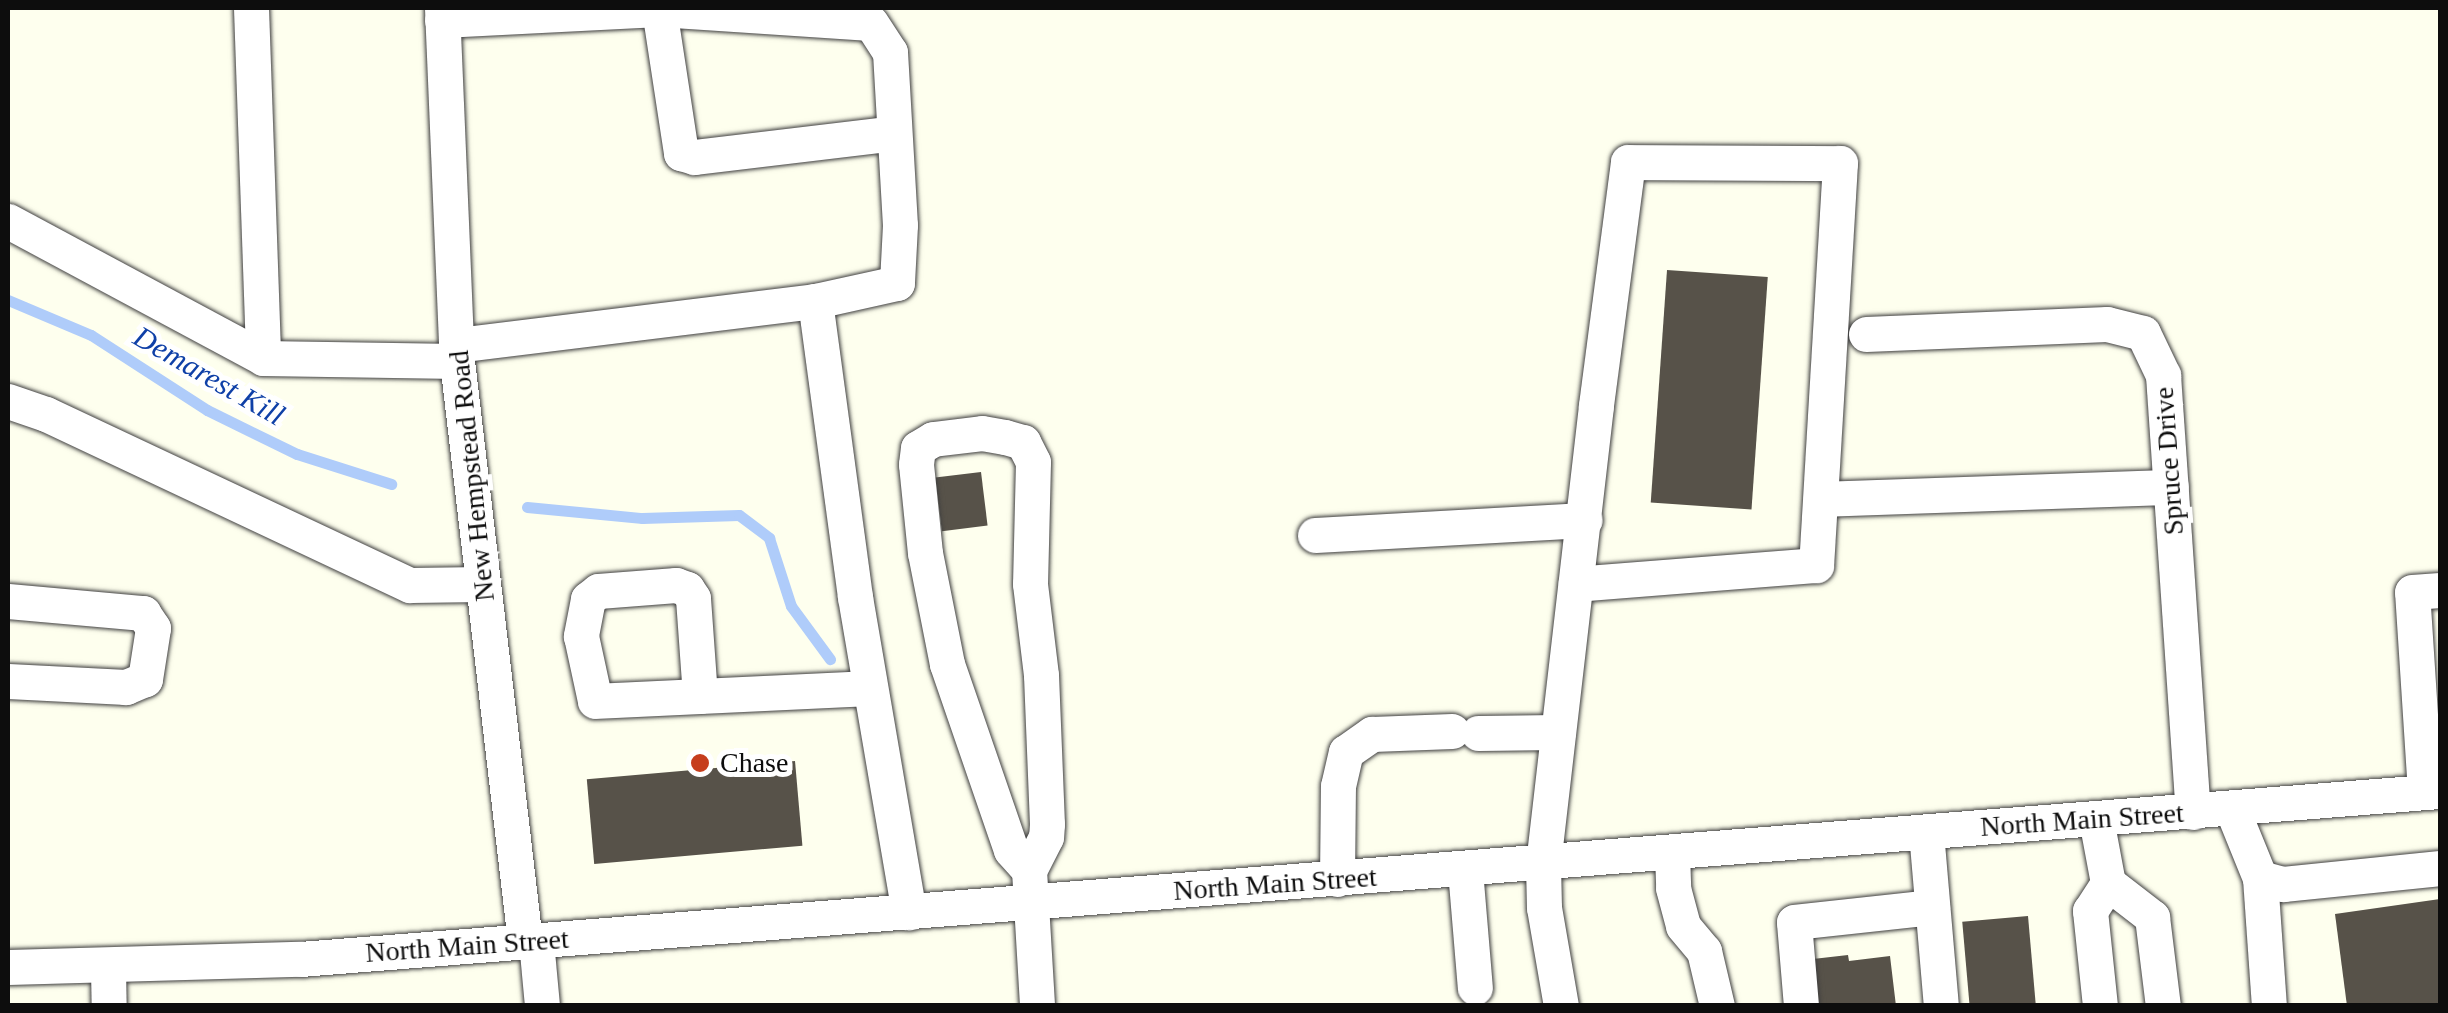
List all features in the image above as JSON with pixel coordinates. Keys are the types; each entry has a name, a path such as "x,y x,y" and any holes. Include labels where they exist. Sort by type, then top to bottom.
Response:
{"street":[{"path":"251,8 263,358"},
{"path":"8,220 263,358 457,353 815,300 897,284 900,225 890,52 871,23 658,8 442,14"},
{"path":"658,8 681,153 694,156 894,133"},
{"name":"New Hempstead Road","path":"442,14 457,353 484,584 542,1006"},
{"path":"1561,1006 1544,908 1543,864 1558,732 1576,584 1585,520 1628,162 1840,163 1816,565 1576,584"},
{"path":"815,300 869,688 909,912"},
{"name":"Spruce Drive","path":"1866,334 2107,324 2143,334 2164,374 2193,812"},
{"path":"8,401 46,414 410,585 484,584"},
{"path":"1029,886 1047,824 1041,675 1030,584 1033,462 1023,442 1005,437 982,433 933,439 918,448 916,464 926,553 947,664 1011,850 1029,886 1037,1006"},
{"path":"1822,498 2171,487"},
{"path":"1314,535 1585,520"},
{"path":"700,696 693,598 676,585 598,592 588,599 580,636 594,702 869,688"},
{"path":"2433,792 2412,592 2440,590"},
{"path":"8,601 143,613 153,628 145,679 126,687 8,681"},
{"path":"1337,880 1338,786 1346,752 1372,734 1558,732"},
{"name":"North Main Street","path":"8,967 108,967 531,941 909,912 1029,886 1337,880 2433,792"},
{"path":"2232,809 2260,878 2269,1006"},
{"path":"2096,819 2108,884 2152,916 2163,1006"},
{"path":"1926,832 1941,1006"},
{"path":"1672,853 1673,888 1683,926 1704,951 1717,1006"},
{"path":"2260,878 2283,884 2440,868"},
{"path":"1466,870 1475,988"},
{"path":"2100,1006 2090,911 2108,884"},
{"path":"1801,1006 1794,922 1932,907"},
{"path":"108,967 108,1006"}],"building":[{"path":"1667,270 1768,277 1752,509 1651,502"},
{"path":"981,472 988,526 942,531 935,478"},
{"path":"795,761 802,846 594,864 587,779"},
{"path":"2440,899 2440,1006 2347,1006 2335,914"},
{"path":"2028,916 2036,1006 1970,1006 1962,922"},
{"path":"1848,955 1849,961 1890,956 1896,1006 1818,1006 1813,959"}],"waterway":[{"name":"Demarest Kill","path":"8,300 91,335 207,410 297,454 391,484"},
{"name":"Demarest Kill","path":"527,507 642,518 739,515 769,538 791,606 830,659"}],"place":[{"name":"Chase","path":"700,763"}]}
